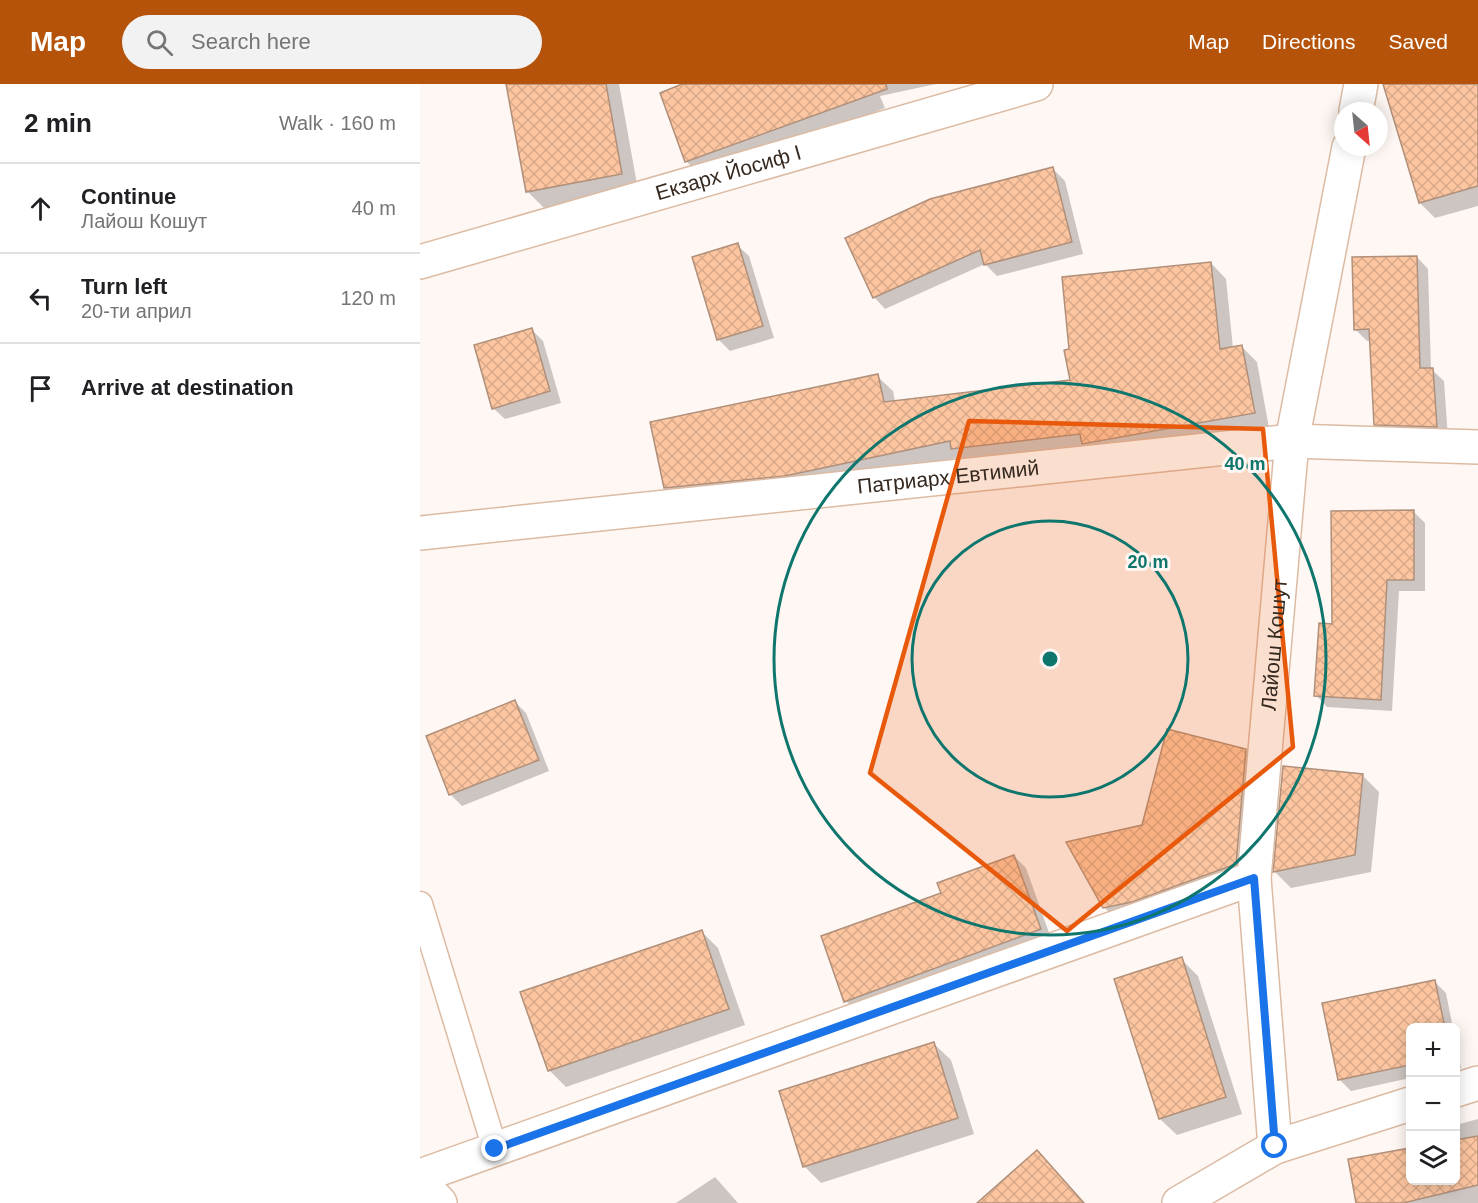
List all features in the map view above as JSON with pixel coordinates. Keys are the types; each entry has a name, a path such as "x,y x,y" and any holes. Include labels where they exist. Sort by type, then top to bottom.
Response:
{"street":[{"name":"Екзарх Йосиф I","path":"420,262 1036,84"},
{"path":"1358,102 1361,84"},
{"name":"Лайош Кошут","path":"1275,1146 1254,878 1292,441 1347,156"},
{"name":"Патриарх Евтимий","path":"420,533 1292,441 1478,447"},
{"path":"420,1176 1254,878"},
{"path":"1460,1088 1478,1083"},
{"path":"1179,1203 1275,1146 1406,1105"},
{"path":"420,1182 440,1203"}],"lane":[{"path":"420,904 495,1149"}],"highlighted area":[{"path":"969,421 1263,429 1293,747 1067,931 870,773"}],"building":[{"path":"506,84 606,84 622,174 526,192"},
{"path":"682,84 886,84 887,89 685,162 660,93"},
{"path":"1383,84 1478,84 1478,186 1419,203"},
{"path":"1053,167 1072,242 984,265 980,250 873,298 845,238 930,199"},
{"path":"738,243 763,326 717,340 692,257"},
{"path":"1417,256 1420,368 1433,368 1437,427 1374,425 1369,329 1354,330 1352,257"},
{"path":"1211,262 1220,349 1242,345 1255,413 1082,444 1080,434 951,449 950,441 785,476 664,488 650,422 878,374 884,402 1070,380 1064,350 1069,349 1062,277"},
{"path":"532,328 550,391 492,409 474,345"},
{"path":"1414,510 1414,580 1387,580 1381,700 1314,696 1319,623 1332,624 1331,511"},
{"path":"515,700 539,760 449,795 426,736"},
{"path":"1167,729 1246,749 1236,864 1132,902 1103,908 1066,842 1142,825"},
{"path":"1283,766 1363,774 1355,855 1273,872"},
{"path":"1014,855 1041,929 844,1002 821,936 941,893 937,883"},
{"path":"702,930 729,1009 548,1071 520,992"},
{"path":"1182,957 1226,1097 1159,1119 1114,979"},
{"path":"1435,980 1444,1023 1406,1023 1406,1066 1338,1080 1322,1003"},
{"path":"934,1042 958,1118 803,1167 779,1091"},
{"path":"1478,1136 1478,1185 1403,1203 1356,1203 1348,1159 1406,1149 1406,1185 1460,1185 1460,1139"},
{"path":"1037,1150 1084,1203 977,1203"}],"route":[{"path":"495,1149 1254,878 1275,1146"}]}
